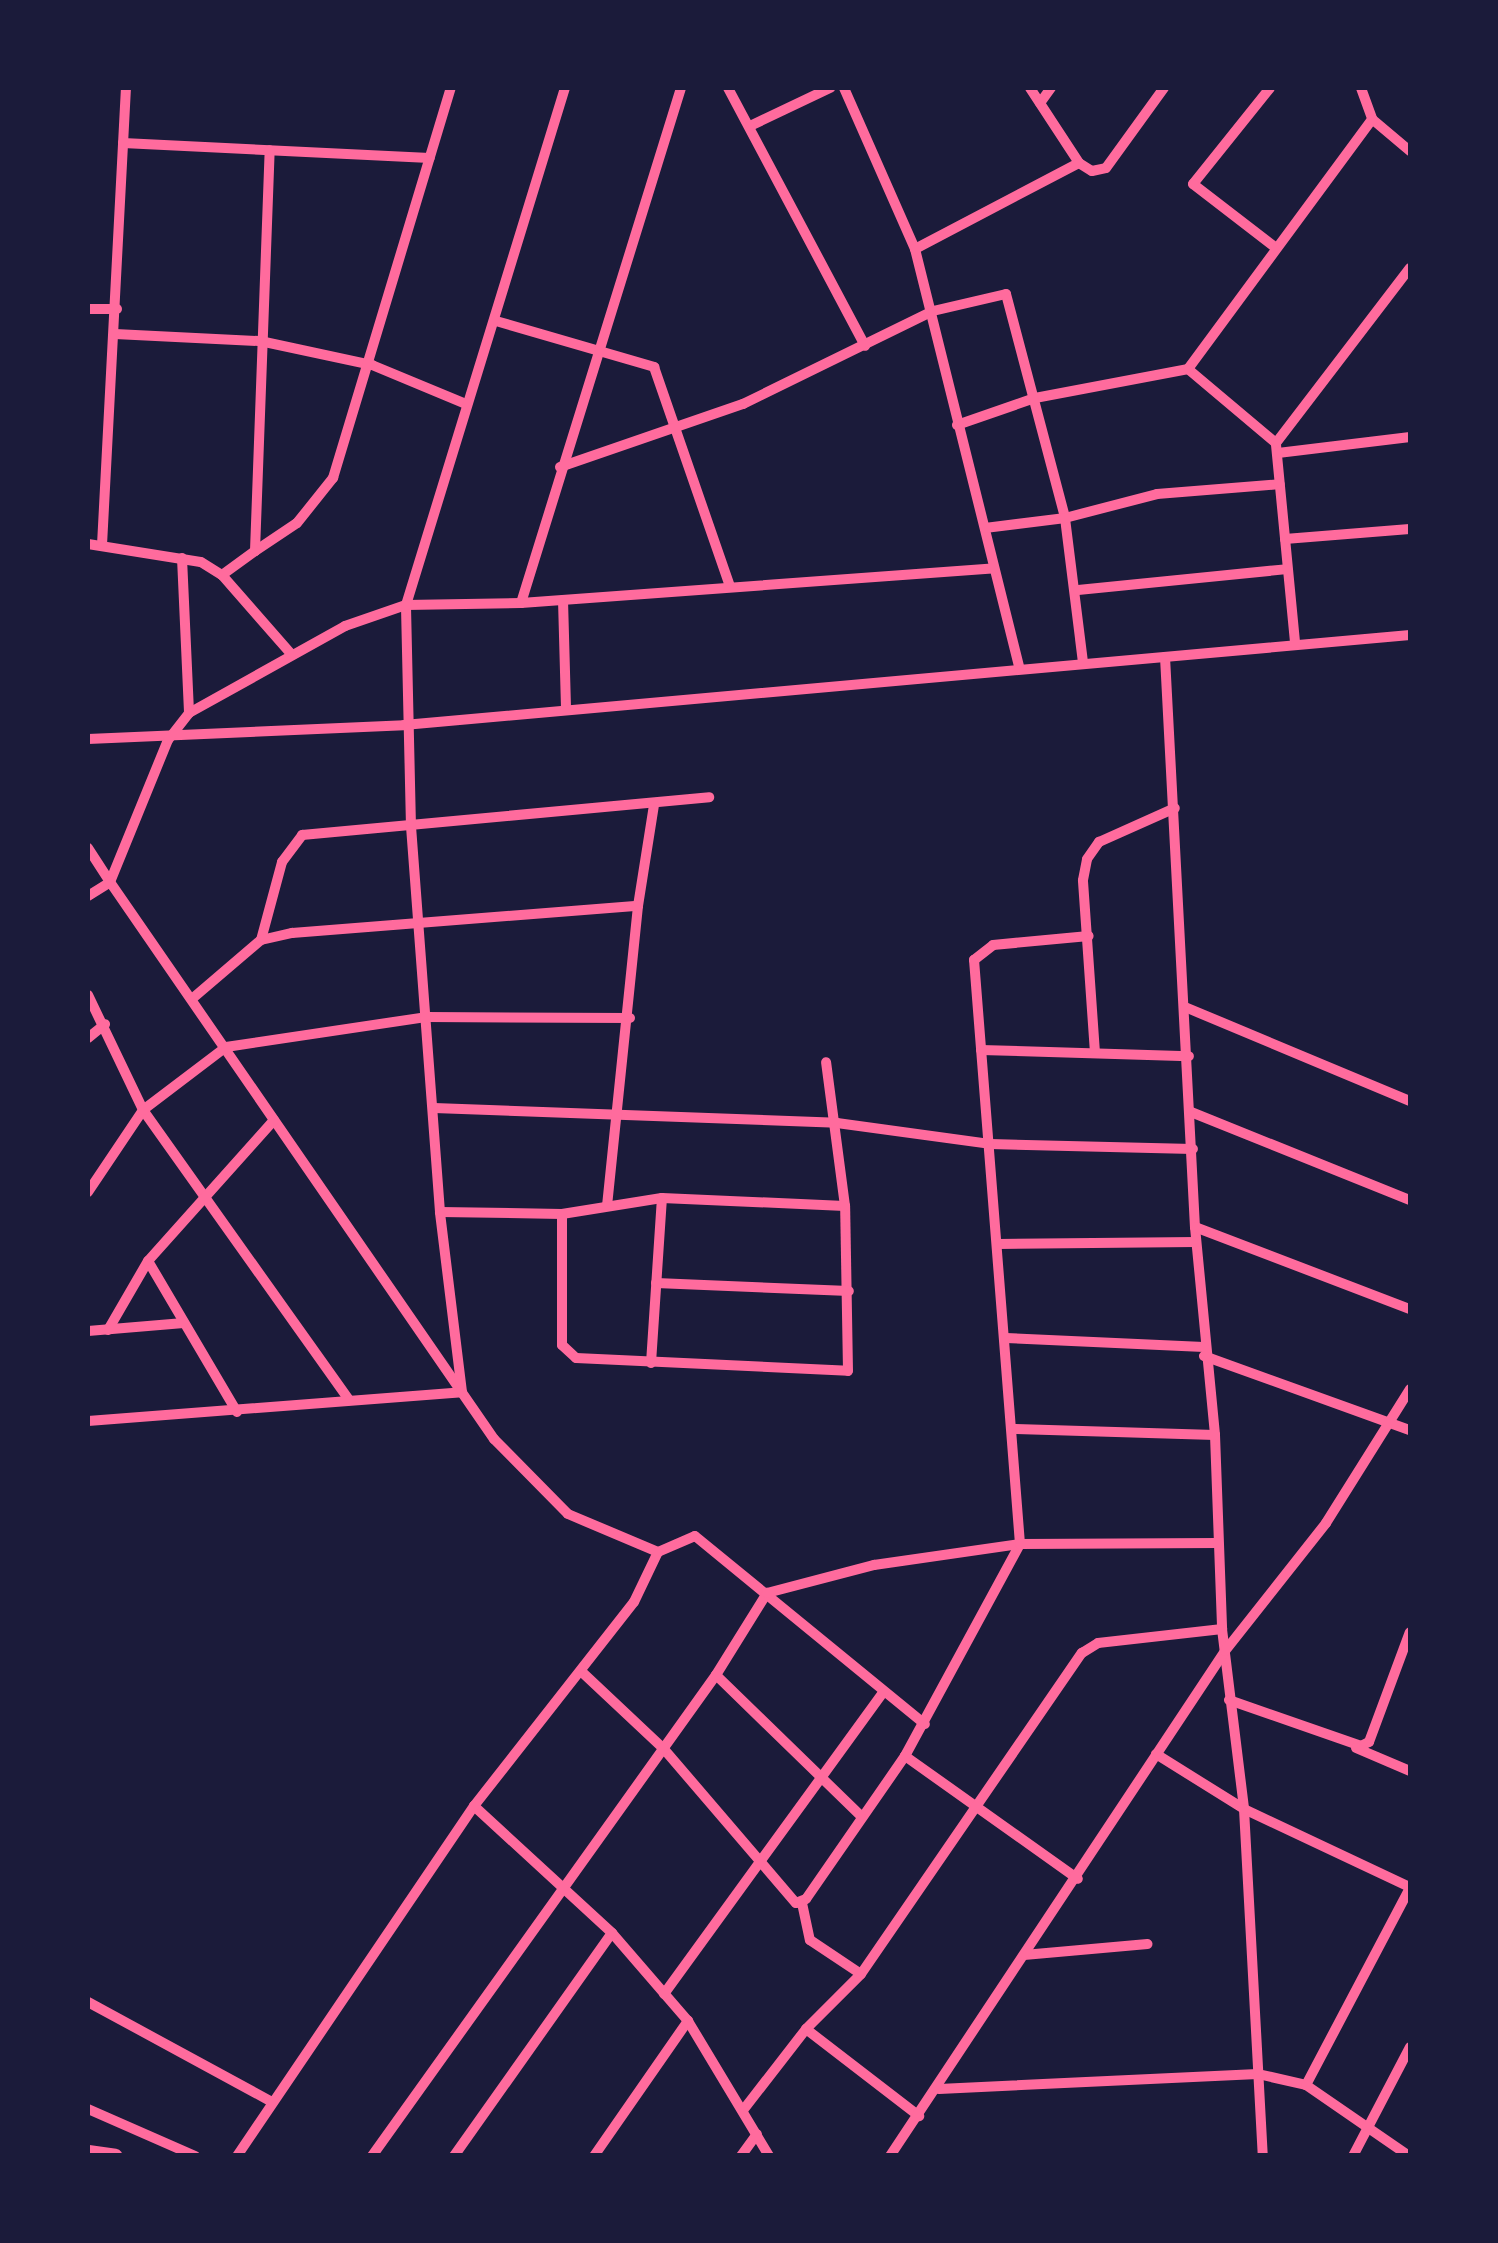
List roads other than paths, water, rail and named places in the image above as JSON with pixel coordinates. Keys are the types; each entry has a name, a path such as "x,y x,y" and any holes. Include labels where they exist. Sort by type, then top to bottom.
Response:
{"street":[{"path":"102,544 126,88"},
{"path":"222,575 314,507 332,478 372,365 452,88"},
{"path":"462,1392 440,1212 411,827 404,725 406,605 565,88"},
{"path":"521,604 595,350 680,88"},
{"path":"728,88 864,346"},
{"path":"750,126 830,88"},
{"path":"844,88 915,249 1019,667"},
{"path":"1030,88 1079,164 1092,171 1106,168 1164,88"},
{"path":"1040,103 1051,88"},
{"path":"1270,88 1193,184 1276,248"},
{"path":"1360,88 1372,119 1410,151"},
{"path":"956,425 1035,398 1188,369 1372,119"},
{"path":"124,143 430,158"},
{"path":"255,551 270,150"},
{"path":"915,249 1079,164"},
{"path":"1295,642 1277,448 1410,268"},
{"path":"560,466 743,404 933,311 1006,294 1065,518 1078,590 1083,662"},
{"path":"88,309 117,309"},
{"path":"496,321 654,367 730,586"},
{"path":"115,334 260,341 372,365 466,404"},
{"path":"1188,369 1277,448 1410,437"},
{"path":"985,528 1065,518 1157,494 1280,484"},
{"path":"1285,539 1410,530"},
{"path":"88,544 182,558 222,575 292,654"},
{"path":"182,558 189,712"},
{"path":"88,896 110,882 168,740 189,712 292,654 406,605 521,604 992,568"},
{"path":"1078,590 1287,570"},
{"path":"563,600 566,709"},
{"path":"88,738 168,740 404,725 1295,642 1410,635"},
{"path":"1165,657 1196,1242 1215,1435 1222,1630 1244,1809 1263,2156"},
{"path":"193,998 261,940 291,842 315,831 411,827 654,805 710,796"},
{"path":"607,1206 630,1018 638,906 654,805"},
{"path":"1094,1054 1083,880 1087,859 1100,842 1175,808"},
{"path":"88,848 494,1439 568,1514 658,1552"},
{"path":"261,940 420,922 638,906"},
{"path":"802,1903 925,1724 1020,1544 1014,1428 974,960 994,945 1089,936"},
{"path":"88,995 143,1110 200,1196 348,1400"},
{"path":"1185,1007 1410,1101"},
{"path":"88,1192 143,1110 226,1046 426,1018 630,1018"},
{"path":"88,1038 105,1024"},
{"path":"980,1050 1188,1056"},
{"path":"562,1214 562,1345 586,1361 848,1372 845,1206 838,1123 826,1062"},
{"path":"434,1108 618,1119 838,1123 990,1144 1193,1149"},
{"path":"1191,1112 1410,1200"},
{"path":"108,1330 148,1260 200,1196 274,1120"},
{"path":"440,1212 562,1214 662,1198 845,1206"},
{"path":"650,1363 662,1198"},
{"path":"1195,1226 1410,1309"},
{"path":"998,1244 1196,1242"},
{"path":"148,1260 237,1412"},
{"path":"656,1283 848,1291"},
{"path":"88,1331 184,1323"},
{"path":"1006,1338 1204,1352 1410,1430"},
{"path":"890,2156 939,2089 1225,1651 1326,1523 1410,1389"},
{"path":"88,1421 237,1412 348,1400 411,1401 462,1392"},
{"path":"1014,1428 1215,1435"},
{"path":"237,2156 270,2101 474,1806 584,1673 634,1602 658,1552 695,1536 925,1724"},
{"path":"372,2156 716,1675 767,1593 874,1565 1020,1544 1218,1543"},
{"path":"744,2109 806,2029 861,1974 1082,1653 1098,1642 1222,1630"},
{"path":"1350,1745 1368,1742 1407,1652 1410,1632"},
{"path":"584,1673 663,1748 759,1860 802,1903 806,1935 861,1974"},
{"path":"716,1675 860,1815"},
{"path":"664,1994 884,1692"},
{"path":"1229,1700 1410,1771"},
{"path":"1156,1754 1244,1809 1410,1887 1306,2085"},
{"path":"905,1756 974,1810 1078,1879"},
{"path":"474,1806 559,1890 612,1933 688,2021 744,2109 768,2156"},
{"path":"454,2156 612,1933"},
{"path":"1024,1955 1148,1944"},
{"path":"88,2002 270,2101"},
{"path":"594,2156 688,2021"},
{"path":"806,2029 919,2116"},
{"path":"1353,2156 1410,2047"},
{"path":"939,2089 1258,2074 1306,2085 1409,2156"},
{"path":"88,2109 194,2156"},
{"path":"741,2156 757,2134"},
{"path":"88,2152 115,2156"}]}
